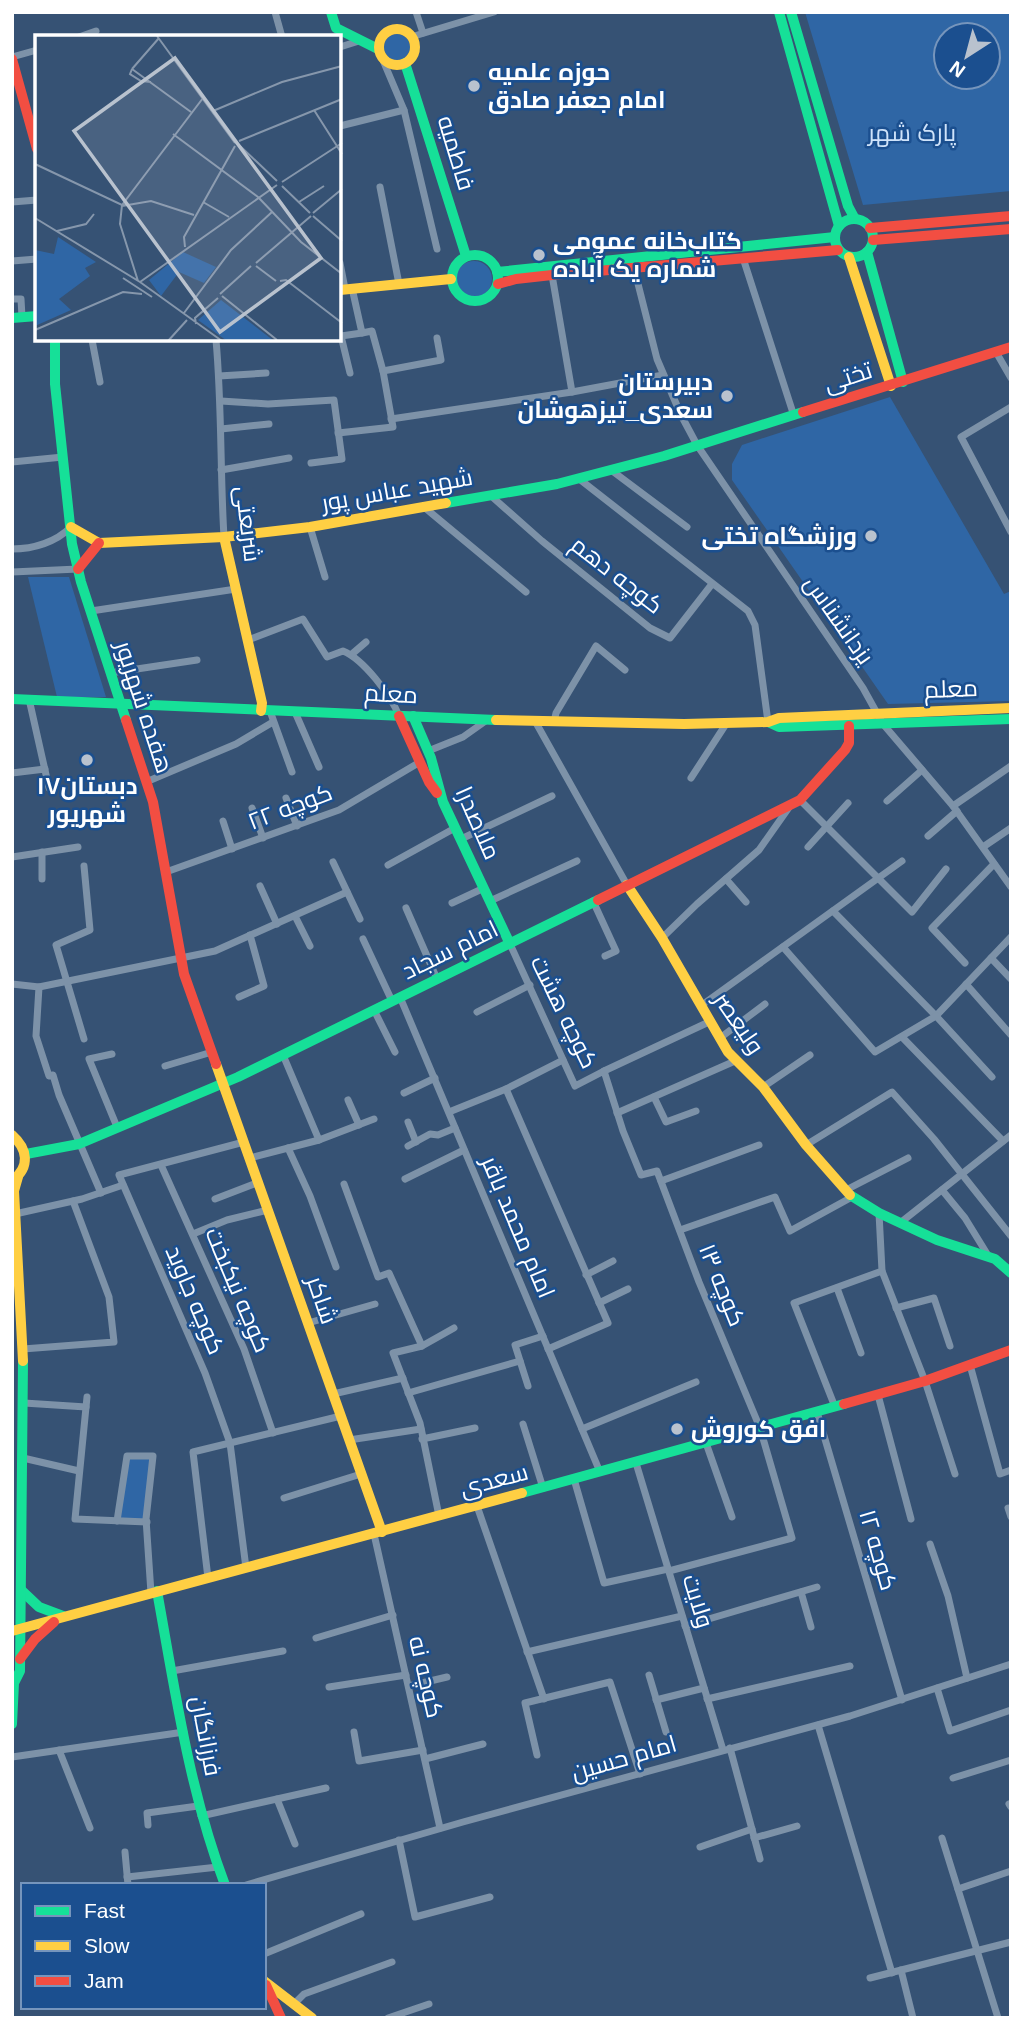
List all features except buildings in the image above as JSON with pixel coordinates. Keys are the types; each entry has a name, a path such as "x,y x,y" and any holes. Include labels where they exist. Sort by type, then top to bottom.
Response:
{"street":[{"path":"275,12 281,35"},
{"path":"331,12 336,28 396,65 405,63 413,54 414,42 402,30 390,30 381,37 380,53"},
{"path":"416,12 423,33"},
{"path":"779,12 839,226"},
{"path":"791,12 839,180 855,219"},
{"path":"411,37 491,13"},
{"path":"85,35 96,31"},
{"path":"341,47 359,41"},
{"path":"33,119 12,58 35,51"},
{"name":"فاطمیه","path":"380,53 404,110 437,249"},
{"name":"فاطمیه","path":"405,63 466,256"},
{"path":"341,126 404,110"},
{"path":"380,187 399,284"},
{"path":"12,202 35,200"},
{"path":"870,228 1006,217 1007,230 873,240"},
{"path":"498,284 552,275 838,250 849,257 856,257 867,252 873,240 870,228 855,219 849,219 839,226 835,237 838,250"},
{"path":"918,224 919,237"},
{"path":"497,272 835,237"},
{"path":"867,252 903,382"},
{"path":"466,256 481,256 494,265 497,272 498,284 490,296 476,302 456,293 451,279 454,265 466,256"},
{"path":"849,257 891,386"},
{"path":"743,258 794,416"},
{"path":"12,261 35,259"},
{"path":"341,267 362,333"},
{"name":"یزدانشناس","path":"634,268 663,375 697,445 878,712 883,724"},
{"path":"552,275 572,393"},
{"path":"346,289 451,279"},
{"path":"12,299 21,299 17,318 35,316"},
{"path":"867,309 881,306"},
{"path":"350,373 341,337 372,331 383,371 392,423"},
{"path":"383,371 441,360 437,338"},
{"name":"هفده شهریور","path":"55,341 55,384 78,569 153,802 184,974 223,1083"},
{"path":"92,341 100,382"},
{"name":"شریعتی","path":"216,341 221,401 220,470 224,537 266,711"},
{"name":"تختی","path":"697,445 1011,347"},
{"path":"996,352 1011,378"},
{"path":"219,376 266,373"},
{"path":"338,433 663,375"},
{"path":"221,401 268,404 334,400 342,459 311,463"},
{"path":"1011,407 961,437 1007,517 1011,532"},
{"path":"221,429 270,424"},
{"name":"شهید عباس پور","path":"99,543 224,537 310,527 578,478 697,445"},
{"path":"12,462 63,457"},
{"path":"220,470 289,458"},
{"path":"611,470 687,527"},
{"path":"578,478 748,611 755,625 768,722"},
{"name":"کوچه دهم","path":"490,495 542,541 650,628 670,638 712,584"},
{"path":"424,507 526,592"},
{"path":"12,549 24,549 60,538 71,527 99,543 78,569 12,572"},
{"path":"310,527 325,578"},
{"path":"91,611 236,589"},
{"path":"248,640 303,619 327,657 343,650 352,654 396,708 429,782 443,802"},
{"path":"352,654 366,642"},
{"path":"554,722 556,713 596,646 625,670"},
{"path":"110,673 197,660"},
{"name":"معلم","path":"12,699 487,720 726,724 878,712 1011,708"},
{"path":"29,699 48,788"},
{"path":"266,711 274,722 292,772"},
{"path":"295,712 319,767"},
{"name":"ملاصدرا","path":"413,716 428,751 443,802 510,944"},
{"name":"معلم","path":"768,722 779,727 1011,719"},
{"path":"428,751 463,737 487,720"},
{"name":"ولیعصر","path":"535,721 627,885 662,938 720,1038 735,1061 763,1087 806,1145 849,1193 878,1213 937,1240 1011,1264"},
{"path":"146,782 236,744 274,722"},
{"path":"691,778 726,724"},
{"path":"883,724 955,808 1011,887"},
{"name":"امام سجاد","path":"26,1154 79,1143 223,1083 796,802 845,750 849,743 849,726"},
{"name":"کوچه ۲۲","path":"166,872 340,810 420,762"},
{"path":"928,836 955,808 1011,766"},
{"path":"12,773 45,769"},
{"path":"887,801 922,770"},
{"path":"461,839 552,796"},
{"path":"286,798 297,826"},
{"path":"662,938 759,850 796,802 827,825 912,912 946,869"},
{"path":"808,847 848,803"},
{"path":"252,808 263,838"},
{"path":"223,821 232,849"},
{"path":"388,865 456,828"},
{"path":"983,847 1011,828"},
{"path":"12,857 78,847"},
{"path":"42,852 43,879"},
{"path":"702,1005 902,861"},
{"path":"333,862 359,919"},
{"path":"490,901 577,862"},
{"path":"965,963 932,928 995,864"},
{"path":"84,866 90,930 56,945 84,1039"},
{"path":"726,879 746,902"},
{"path":"260,886 277,924"},
{"path":"452,903 484,888"},
{"path":"12,984 39,987 215,951 346,892"},
{"path":"593,901 616,951 605,956"},
{"path":"406,908 437,979"},
{"path":"833,911 992,1077"},
{"path":"295,916 310,946"},
{"path":"239,998 264,986 250,936"},
{"path":"783,947 875,1052 936,1016 1011,937"},
{"name":"امام محمد باقر","path":"363,939 435,1078 600,1472"},
{"name":"کوچه هشت","path":"510,944 575,1086 604,1072 641,1175 657,1171 661,1181"},
{"path":"991,958 1011,979"},
{"path":"966,984 1011,1035"},
{"path":"477,1012 530,985"},
{"path":"39,987 36,1036 49,1076 53,1075 59,1095 102,1193"},
{"path":"720,1038 765,1004"},
{"path":"374,1010 395,1052"},
{"path":"604,1072 710,1021"},
{"path":"902,1037 1003,1141"},
{"path":"165,1066 212,1052"},
{"path":"112,1054 89,1059 117,1127"},
{"path":"283,1055 319,1140"},
{"path":"763,1087 810,1055"},
{"path":"449,1112 506,1089 563,1060"},
{"path":"617,1114 735,1061"},
{"path":"404,1093 435,1078"},
{"name":"شاکر","path":"223,1083 361,1474 378,1533"},
{"path":"506,1089 608,1323 548,1349"},
{"path":"806,1145 892,1092 1011,1236"},
{"path":"654,1097 666,1122 696,1111"},
{"path":"348,1100 359,1125"},
{"path":"250,1158 319,1140 374,1119"},
{"path":"408,1122 416,1142"},
{"path":"408,1146 430,1134 438,1135 455,1128"},
{"path":"12,1135 23,1146 26,1154 26,1162 15,1179 14,1191 24,1403 21,1590 17,1630 20,1671 13,1681 12,1724"},
{"path":"900,1223 1011,1135"},
{"path":"161,1165 244,1142"},
{"path":"661,1181 759,1145"},
{"path":"288,1149 310,1196 336,1267"},
{"path":"405,1179 464,1150"},
{"path":"680,1230 775,1197 790,1231 908,1158"},
{"name":"کوچه جاوید","path":"161,1165 119,1175 205,1373 230,1443 246,1568"},
{"name":"کوچه نیکبخت","path":"161,1165 244,1349 273,1433"},
{"name":"کوچه ۱۳","path":"661,1181 760,1428 792,1538 668,1570"},
{"path":"215,1199 259,1182"},
{"path":"344,1184 379,1276 389,1273 422,1346"},
{"path":"15,1214 73,1201 123,1185"},
{"path":"942,1190 973,1229 992,1259"},
{"path":"23,1349 114,1342 108,1297 73,1201"},
{"path":"193,1234 227,1220 268,1210"},
{"path":"878,1213 882,1271 925,1381 955,1474"},
{"name":"ولیعصر","path":"992,1259 1011,1273"},
{"path":"586,1275 613,1261"},
{"path":"835,1407 794,1303 882,1271"},
{"path":"837,1288 862,1353"},
{"path":"599,1303 628,1289"},
{"path":"896,1308 934,1298 950,1346"},
{"path":"308,1323 375,1304"},
{"path":"439,1516 421,1429 393,1353 422,1346 454,1328"},
{"path":"528,1386 515,1345 543,1336"},
{"name":"سعدی","path":"984,1360 1011,1342"},
{"name":"سعدی","path":"17,1630 878,1395 1011,1350"},
{"path":"408,1393 520,1361"},
{"path":"970,1365 1000,1475 1011,1470"},
{"path":"333,1394 403,1378"},
{"path":"582,1429 696,1382"},
{"path":"878,1395 911,1519"},
{"path":"87,1397 75,1519 146,1522"},
{"path":"24,1403 86,1407"},
{"name":"کوچه ۱۲","path":"817,1412 902,1700"},
{"path":"208,1578 193,1452 341,1416"},
{"path":"523,1424 543,1488"},
{"path":"422,1438 475,1428"},
{"path":"349,1440 421,1429"},
{"path":"706,1443 732,1517"},
{"path":"117,1521 127,1456 153,1456 146,1522 154,1592"},
{"path":"23,1458 79,1471"},
{"name":"ولایت","path":"636,1463 707,1699 726,1749 760,1859"},
{"path":"284,1498 361,1474"},
{"path":"574,1479 604,1583 668,1570"},
{"path":"477,1506 544,1699"},
{"path":"1008,1508 1011,1517"},
{"name":"کوچه نه","path":"378,1533 393,1615 440,1828"},
{"path":"930,1544 948,1595 967,1678"},
{"path":"685,1626 817,1587"},
{"path":"21,1590 27,1600 38,1608 63,1616"},
{"name":"فرزانگان","path":"154,1592 200,1811 224,1883"},
{"path":"801,1592 811,1627"},
{"path":"316,1638 393,1615"},
{"path":"19,1660 35,1639 63,1616"},
{"path":"527,1652 682,1616"},
{"path":"172,1671 283,1651"},
{"name":"امام حسین","path":"253,1883 440,1828 818,1725 1011,1664"},
{"path":"707,1699 850,1666"},
{"path":"329,1687 406,1675"},
{"path":"649,1675 666,1732"},
{"path":"409,1686 447,1677"},
{"path":"537,1755 525,1703 610,1682 640,1774"},
{"path":"656,1700 704,1688"},
{"path":"937,1688 950,1731 1011,1710"},
{"path":"818,1725 892,1973"},
{"path":"12,1757 184,1732"},
{"path":"354,1732 359,1761 483,1744"},
{"path":"59,1750 90,1828"},
{"path":"953,1778 1011,1760"},
{"path":"148,1825 147,1813 200,1811 326,1788"},
{"path":"277,1799 295,1844"},
{"path":"754,1838 797,1826"},
{"path":"700,1847 752,1829"},
{"path":"942,1838 998,2018"},
{"path":"399,1840 415,1917 490,1897"},
{"path":"125,1852 128,1881 218,1867"},
{"path":"958,1889 1011,1871"},
{"path":"266,1953 361,1914"},
{"path":"870,1978 1011,1942"},
{"path":"294,2004 304,1994 392,1962"},
{"path":"901,1970 913,2018"},
{"path":"266,1983 312,2018"},
{"path":"266,1985 281,2018"},
{"path":"388,2018 429,2004"}],"green space":[{"name":"پارک شهر","path":"805,12 1011,12 1011,191 863,205"},
{"path":"397,34 406,38 410,47 406,56 397,60 388,56 384,47 388,38"},
{"path":"474,261 487,266 492,279 487,292 474,297 461,292 456,279 461,266"},
{"name":"ورزشگاه تختی","path":"890,397 1004,594 1011,591 1011,701 888,704 732,480 732,464 742,445"},
{"path":"28,577 69,577 106,697 57,697"},
{"path":"127,1456 153,1456 146,1519 117,1521"}],"traffic: fast":[{"path":"331,12 336,28 378,49"},
{"path":"779,12 839,226"},
{"path":"791,12 848,206 855,219"},
{"path":"405,63 466,256"},
{"path":"854,219 867,225 873,238 867,251 854,257 841,251 835,238 841,225 854,219"},
{"path":"497,272 835,237"},
{"path":"867,252 903,382"},
{"path":"475,255 492,261 498,278 492,295 475,301 458,295 452,278 458,261 475,255"},
{"path":"12,318 35,316"},
{"path":"55,341 55,384 72,544 81,582 126,720"},
{"path":"446,503 557,484 664,456 803,412"},
{"path":"12,699 496,720"},
{"path":"413,716 431,758 443,802 510,944"},
{"path":"768,722 779,727 1011,719"},
{"path":"26,1154 79,1144 238,1077 598,900"},
{"path":"850,1195 879,1213 937,1240 995,1259 1011,1273"},
{"path":"12,1724 14,1683 20,1671 23,1361"},
{"path":"522,1493 844,1404"},
{"path":"21,1590 39,1607 63,1616"},
{"path":"157,1591 192,1776 224,1883"}],"traffic: slow":[{"path":"397,29 410,34 415,47 410,60 397,65 384,60 379,47 384,34 397,29"},
{"path":"849,257 891,386"},
{"path":"341,290 451,279"},
{"path":"99,543 224,537 310,527 446,503"},
{"path":"71,527 99,543"},
{"path":"224,537 262,703 261,711"},
{"path":"496,720 684,724 768,722 779,718 1011,708"},
{"path":"627,885 662,938 728,1052 763,1087 806,1145 850,1195"},
{"path":"216,1064 382,1532"},
{"path":"12,1135 21,1146 25,1158 22,1169 13,1180"},
{"path":"18,1177 14,1191 23,1361"},
{"path":"12,1631 522,1493"},
{"path":"266,1983 312,2018"}],"traffic: jam":[{"path":"12,59 35,142"},
{"path":"870,228 1011,216"},
{"path":"873,240 1011,229"},
{"path":"498,284 552,275 838,250"},
{"path":"803,412 1011,347"},
{"path":"78,569 99,543"},
{"path":"399,716 429,782 437,793"},
{"path":"126,720 153,802 184,974 216,1064"},
{"path":"598,900 800,800 845,750 849,743 849,726"},
{"path":"844,1404 925,1381 1011,1350"},
{"path":"20,1659 35,1639 54,1622"},
{"path":"266,1985 281,2018"}],"place":[{"name":"حوزه علمیه امام جعفر صادق","path":"474,86"},
{"name":"کتاب‌خانه عمومی شماره یک آباده","path":"539,255"},
{"name":"دبیرستان سعدی_تیزهوشان","path":"727,396"},
{"name":"ورزشگاه تختی","path":"871,536"},
{"name":"دبستان۱۷ شهریور","path":"87,760"},
{"name":"افق کوروش","path":"677,1429"}]}
